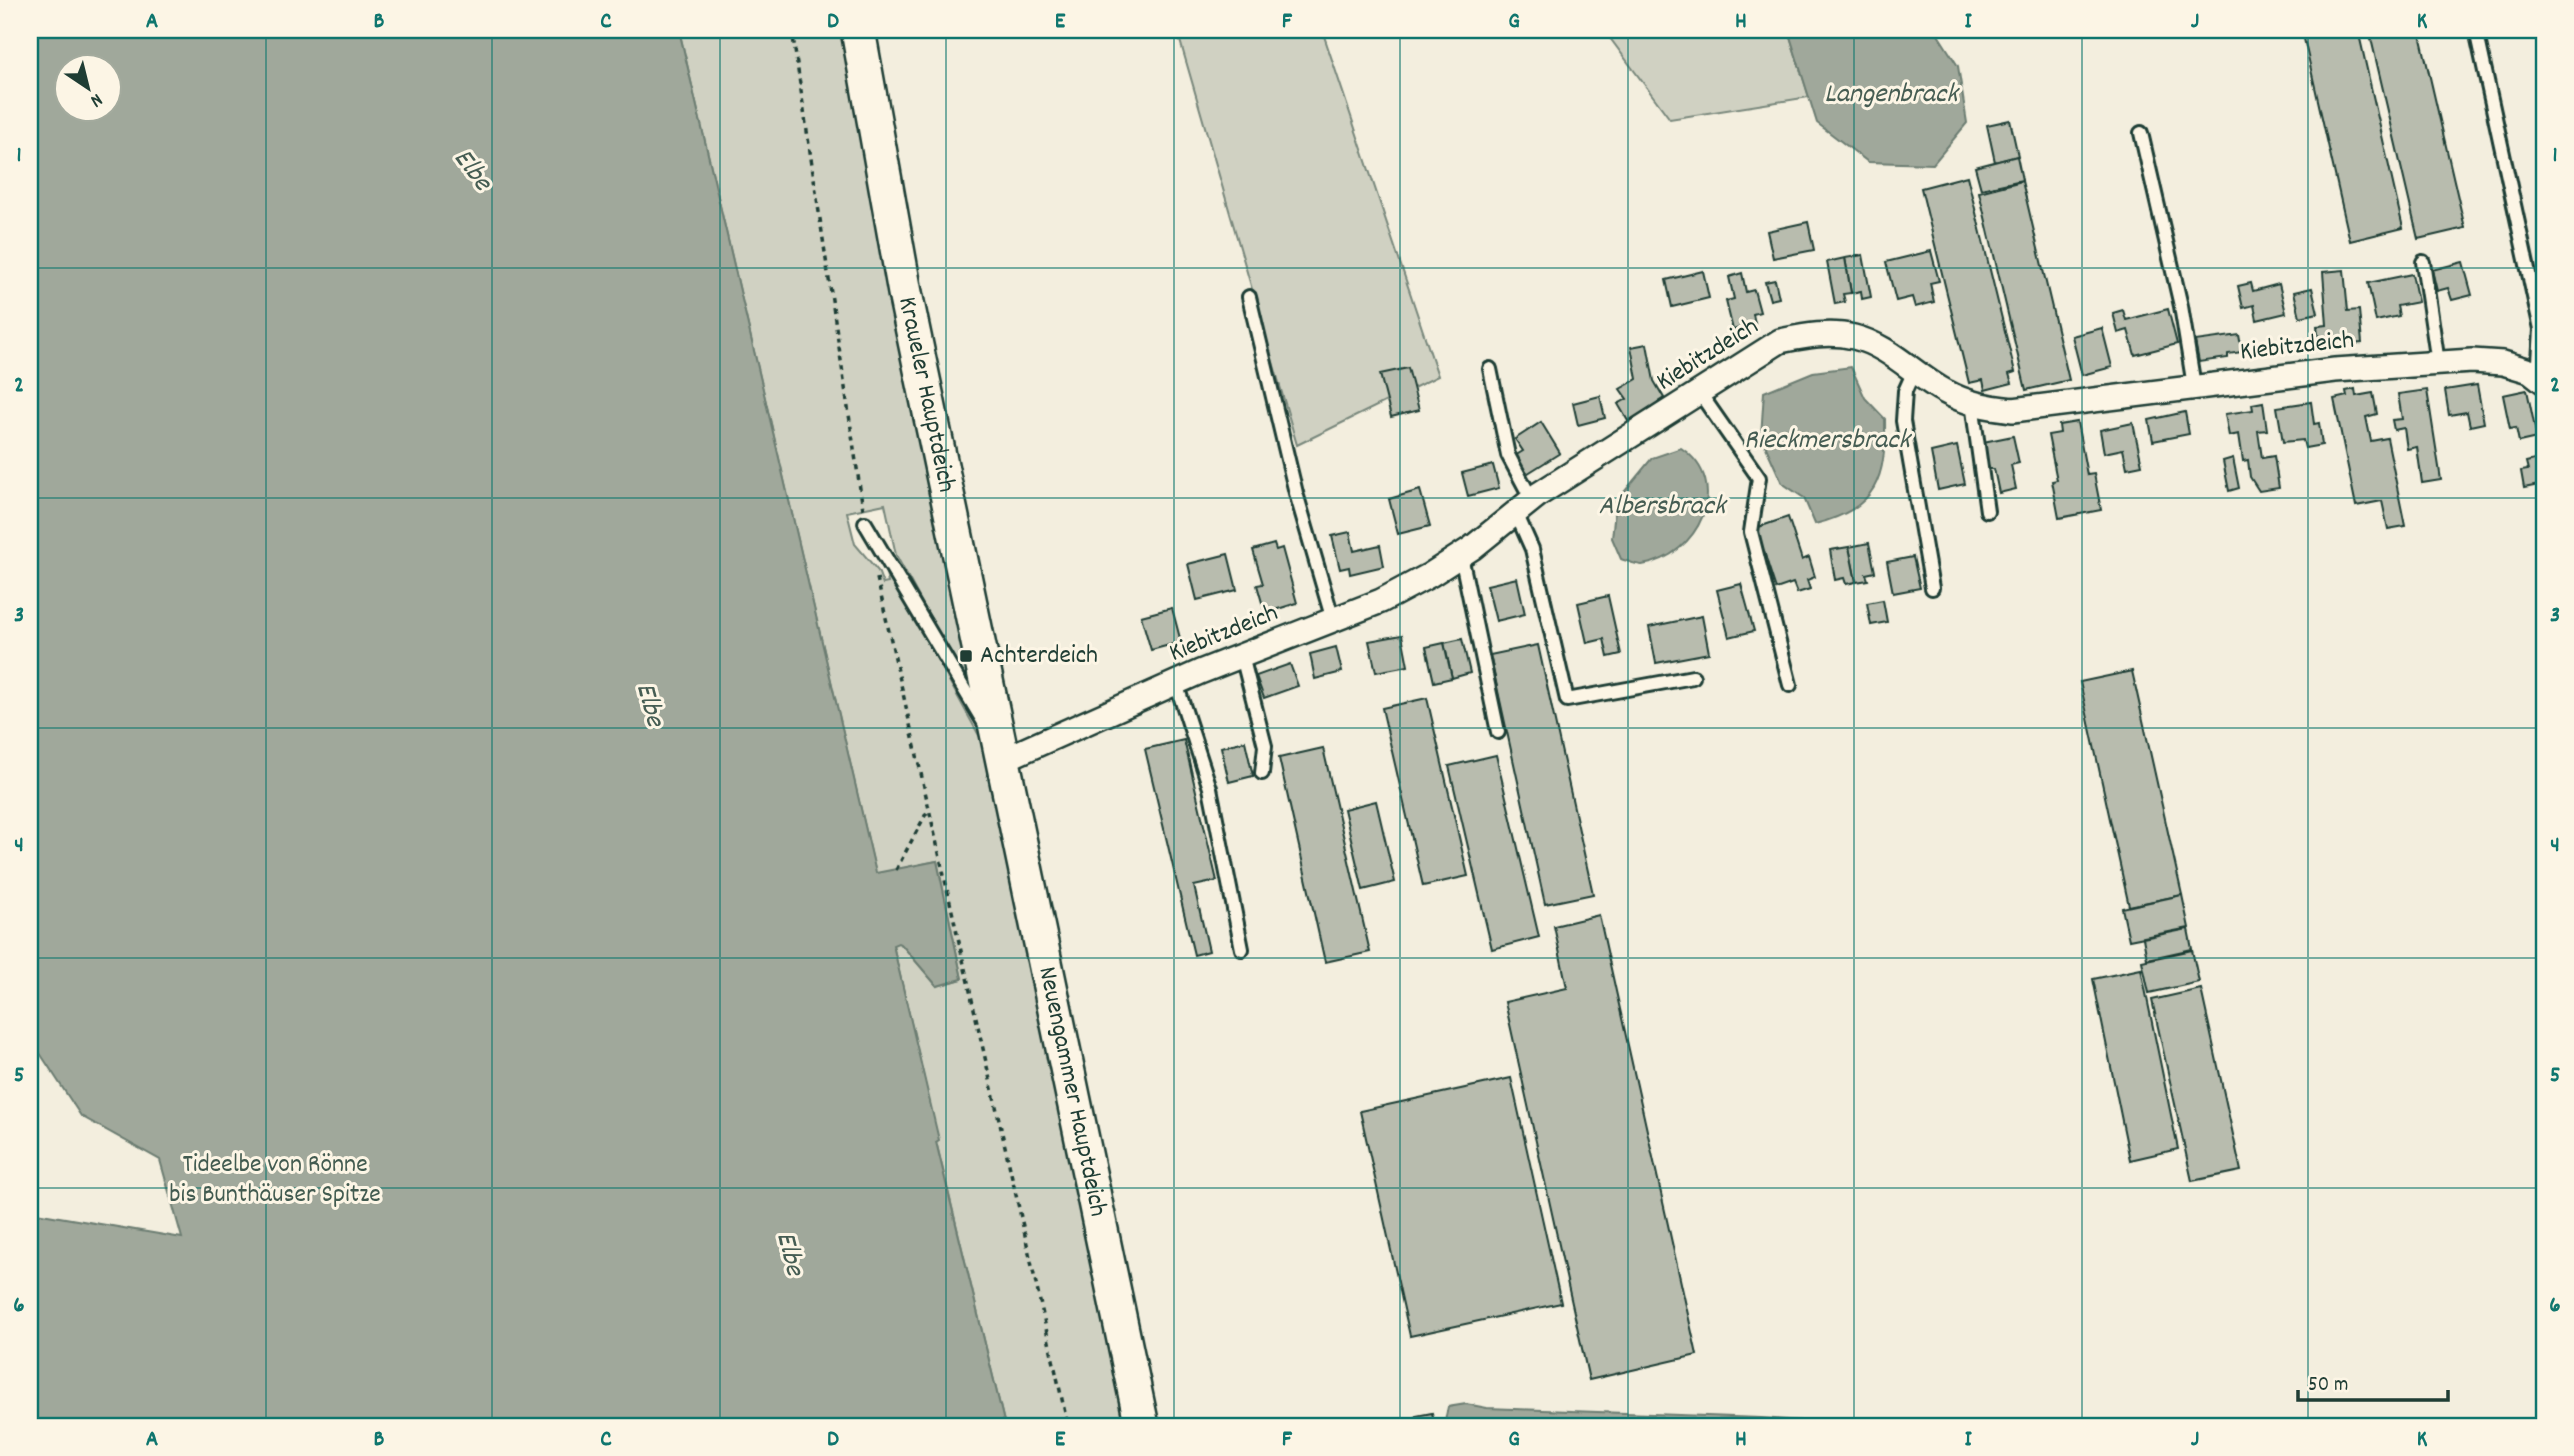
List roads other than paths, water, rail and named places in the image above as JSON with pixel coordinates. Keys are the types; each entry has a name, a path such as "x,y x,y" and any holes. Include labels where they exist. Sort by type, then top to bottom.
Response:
{"street":[{"name":"Kraueler Hauptdeich","path":"858,30 905,293 1004,758"},
{"name":"Kiebitzdeich","path":"1004,758 1242,656 1381,601 1461,556 1524,507 1780,341 1821,333 1855,337 1888,351 1945,392 1972,403 2013,410 2335,370 2438,363 2503,363 2530,371 2544,381"},
{"name":"Neuengammer Hauptdeich","path":"1004,758 1142,1426"}],"lane":[{"path":"2476,30 2541,329 2539,362 2544,381"},
{"path":"2141,133 2181,306 2194,386"},
{"path":"2423,262 2438,363"},
{"path":"1249,297 1296,493 1333,620"},
{"path":"1490,369 1567,700 1693,677"},
{"path":"1915,369 1905,391 1903,421 1932,587"},
{"path":"1699,392 1759,478 1751,532 1790,685"},
{"path":"1972,403 1987,511"},
{"path":"865,523 1004,758"},
{"path":"1461,556 1499,732"},
{"path":"1242,656 1265,746 1262,773"},
{"path":"1176,684 1210,788 1242,949"}],"water":[{"name":"Elbe","path":"30,30 679,30 876,873 937,861 962,979 937,986 902,945 893,945 939,1140 936,1142 1005,1426 30,1426 30,1212 182,1238 160,1160 81,1116 30,1038"},
{"name":"Langenbrack","path":"1788,30 1935,30 1958,66 1967,123 1933,164 1868,162 1817,123"},
{"name":"Rieckmersbrack","path":"1851,367 1865,398 1885,419 1880,474 1865,500 1836,517 1815,524 1804,498 1782,483 1761,436 1764,392 1813,372"},
{"name":"Albersbrack","path":"1681,448 1697,463 1705,480 1707,498 1702,517 1693,534 1679,548 1662,559 1642,565 1621,559 1612,538 1616,502 1652,458"},
{"path":"1466,1404 1487,1408 1761,1418 1873,1426 1441,1426 1444,1425 1448,1407"}],"place":[{"name":"Achterdeich","path":"966,656"}],"park label":[{"name":"Tideelbe von Rönne bis Bunthäuser Spitze","path":"275,1180"}]}
